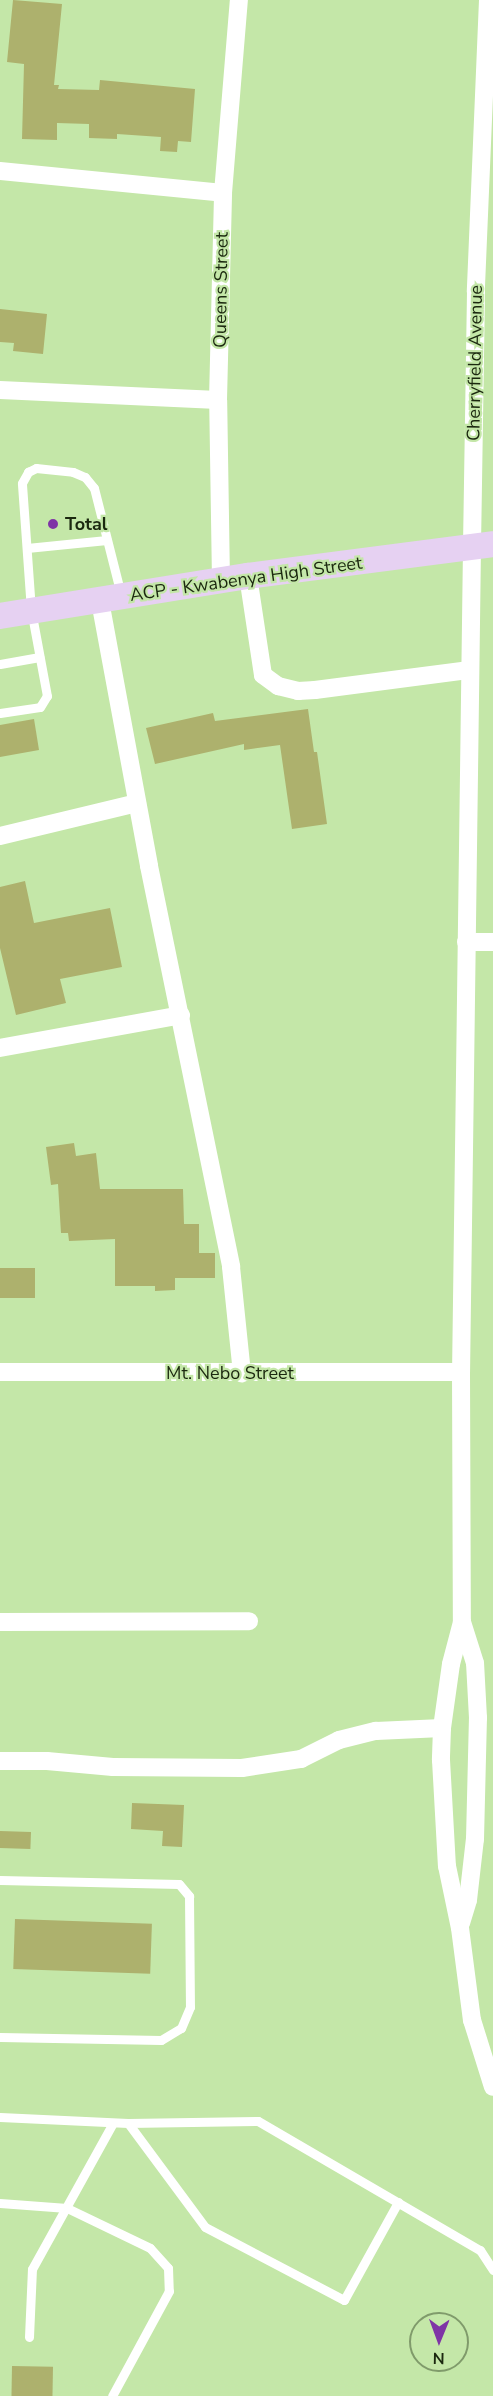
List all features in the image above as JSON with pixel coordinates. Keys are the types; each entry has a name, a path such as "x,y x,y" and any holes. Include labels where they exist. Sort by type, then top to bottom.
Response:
{"main road":[{"name":"ACP - Kwabenya High Street","path":"0,616 248,576 482,546"}],"street":[{"name":"Queens Street","path":"221,581 218,400 224,193 239,0"},
{"name":"Cherryfield Avenue","path":"462,1622 461,1372 470,670 482,546 476,292 489,90 488,0"},
{"path":"0,171 224,193"},
{"path":"0,390 218,400"},
{"path":"248,576 263,675 278,686 298,691 315,690 470,670"},
{"path":"110,599 137,804 231,1267 242,1373"},
{"path":"0,836 137,804"},
{"path":"466,942 493,942"},
{"path":"0,1048 181,1015"},
{"name":"Mt. Nebo Street","path":"0,1372 461,1372"},
{"path":"0,1622 249,1621"},
{"path":"460,1928 468,1900 475,1839 478,1718 484,1663 462,1622"},
{"path":"462,1622 451,1664 442,1728 441,1760 447,1866 460,1928 472,2020 493,2087"},
{"path":"0,1761 48,1761 113,1767 242,1768 301,1760 339,1740 376,1731 442,1728"}],"lane":[{"path":"0,713 40,707 46,701 47,696 31,610 22,483 28,472 36,468 73,472 85,477 94,488 107,540 110,599"},
{"path":"27,548 107,540"},
{"path":"0,664 39,657"},
{"path":"0,1880 179,1884 189,1896 190,2007 181,2028 161,2040 0,2037"},
{"path":"0,2117 128,2123 258,2121 480,2250 493,2270"},
{"path":"28,2337 32,2269 113,2122"},
{"path":"128,2123 205,2227 344,2300 398,2202"},
{"path":"0,2203 67,2208 150,2248 168,2268 169,2291 112,2396"}],"building":[{"path":"13,0 62,4 54,85 59,85 58,89 99,90 100,80 195,89 191,142 178,141 177,152 160,151 161,137 117,134 117,139 89,138 89,124 57,123 57,140 22,139 24,64 7,62"},
{"path":"0,309 47,314 43,354 13,351 14,343 0,342"},
{"path":"308,709 314,752 317,752 327,824 292,829 280,745 244,750 244,744 155,764 146,728 213,713 215,721"},
{"path":"34,719 39,750 0,757 0,725"},
{"path":"25,881 34,923 110,908 122,967 60,979 66,1003 16,1015 0,948 0,887"},
{"path":"74,1143 76,1156 96,1153 100,1189 183,1189 184,1224 199,1224 199,1253 215,1253 215,1278 175,1278 175,1290 155,1291 155,1286 115,1286 115,1239 69,1241 68,1233 61,1233 58,1184 51,1185 46,1147"},
{"path":"0,1268 35,1268 35,1298 0,1298"},
{"path":"132,1803 184,1805 182,1847 162,1846 163,1831 131,1829"},
{"path":"0,1831 31,1832 30,1849 0,1848"},
{"path":"15,1919 152,1924 150,1974 13,1969"},
{"path":"12,2366 53,2367 52,2396 11,2396"}],"place":[{"name":"Total","path":"53,524"}]}
